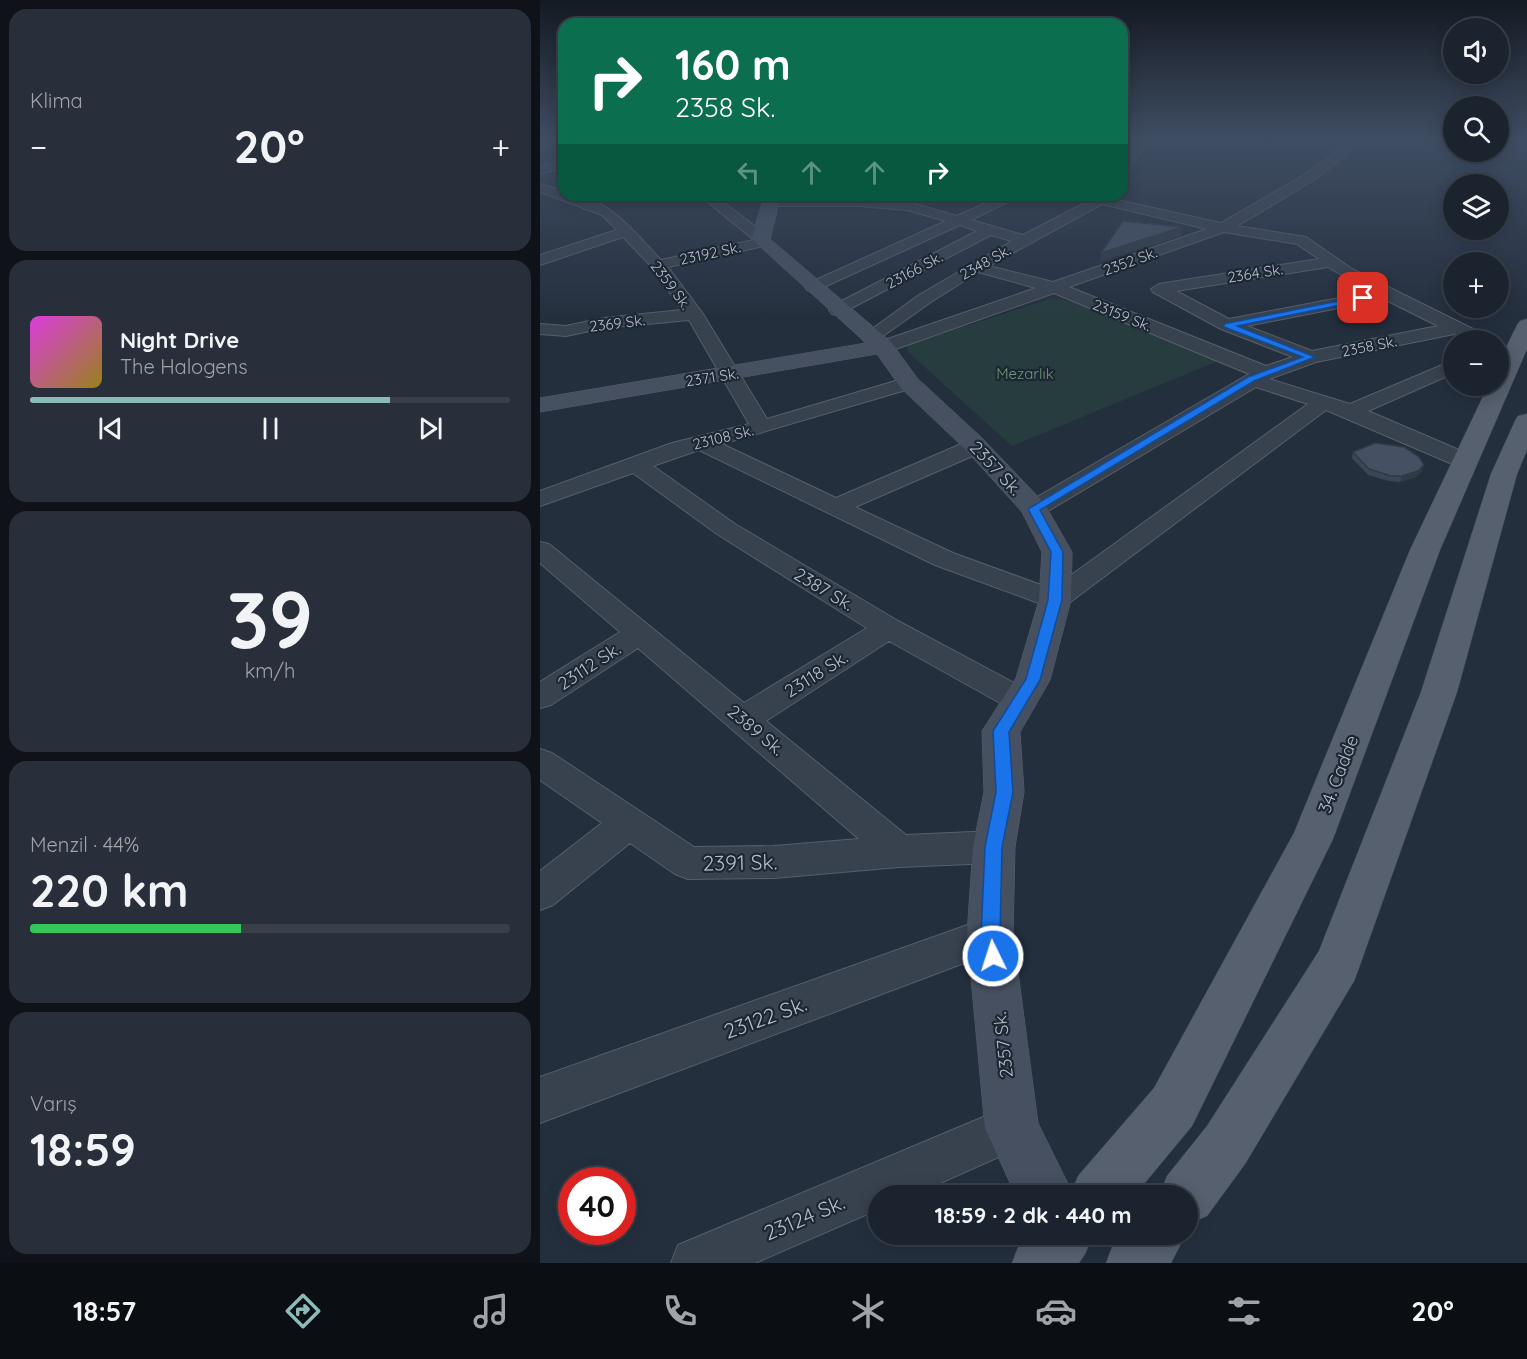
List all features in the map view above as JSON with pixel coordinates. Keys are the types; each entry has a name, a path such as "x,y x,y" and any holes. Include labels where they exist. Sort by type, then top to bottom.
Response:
{"main road":[{"name":"34. Cadde","path":"1107,1185 1173,1107 1312,839 1425,550 1465,461 1487,396"},
{"path":"1195,1185 1226,1144 1337,965 1439,692 1504,474 1527,421"},
{"path":"1041,1263 1056,1245"},
{"path":"1135,1263 1149,1245"}],"street":[{"name":"2352 Sk.","path":"877,342 1056,288 1223,228 1273,199"},
{"name":"2359 Sk.","path":"581,201 607,212 658,265 694,315 762,427"},
{"path":"590,204 600,201"},
{"path":"714,201 761,239 770,201"},
{"path":"859,201 908,206 1025,240"},
{"path":"908,206 920,201"},
{"path":"813,287 1002,201"},
{"name":"2348 Sk.","path":"877,342 913,304 1094,201"},
{"path":"1117,201 1223,228 1301,240 1310,244 1328,262 1385,294 1463,330"},
{"name":"23166 Sk.","path":"838,310 991,229"},
{"path":"540,260 625,232"},
{"name":"23192 Sk.","path":"658,265 761,239"},
{"name":"2357 Sk.","path":"761,239 838,310 877,342 909,383 976,446 1034,509 1057,552 1055,600 1033,680 1001,731 1004,792 994,847 990,935 1012,1128 1040,1185"},
{"name":"2364 Sk.","path":"1227,325 1160,289 1328,262"},
{"name":"23159 Sk.","path":"976,267 1056,288 1258,376 1351,411 1465,461"},
{"path":"1227,325 1385,294"},
{"name":"2369 Sk.","path":"540,329 566,331 604,324 694,315"},
{"path":"1227,325 1311,357"},
{"name":"2358 Sk.","path":"1034,509 1258,376 1311,357 1456,328"},
{"name":"2371 Sk.","path":"540,405 730,374 877,342"},
{"path":"1351,411 1443,371"},
{"name":"23108 Sk.","path":"540,499 699,442 762,427 909,383"},
{"path":"699,442 944,559 1055,600 1323,402"},
{"path":"835,507 976,446"},
{"name":"2387 Sk.","path":"636,464 726,529 888,628 1020,700"},
{"name":"2389 Sk.","path":"540,550 899,851"},
{"name":"23118 Sk.","path":"744,719 888,628"},
{"name":"23112 Sk.","path":"540,697 638,634"},
{"name":"2391 Sk.","path":"542,765 688,863 774,862 899,851"},
{"path":"540,893 627,824"},
{"path":"899,851 994,847"},
{"name":"23122 Sk.","path":"540,1100 990,935"},
{"name":"23124 Sk.","path":"696,1263 1012,1128"}],"green space":[{"name":"Mezarlık","path":"1053,298 1082,303 1218,361 1012,446 908,352 907,345"}],"building":[{"path":"1123,221 1182,227 1101,253"},
{"path":"1375,443 1404,447 1419,457 1424,465 1418,471 1402,476 1391,476 1369,469 1353,452"}],"route":[{"path":"993,956 990,935 994,847 1004,792 1001,731 1033,680 1055,600 1057,552 1034,509 1251,379 1311,357 1227,325 1363,298"}]}
